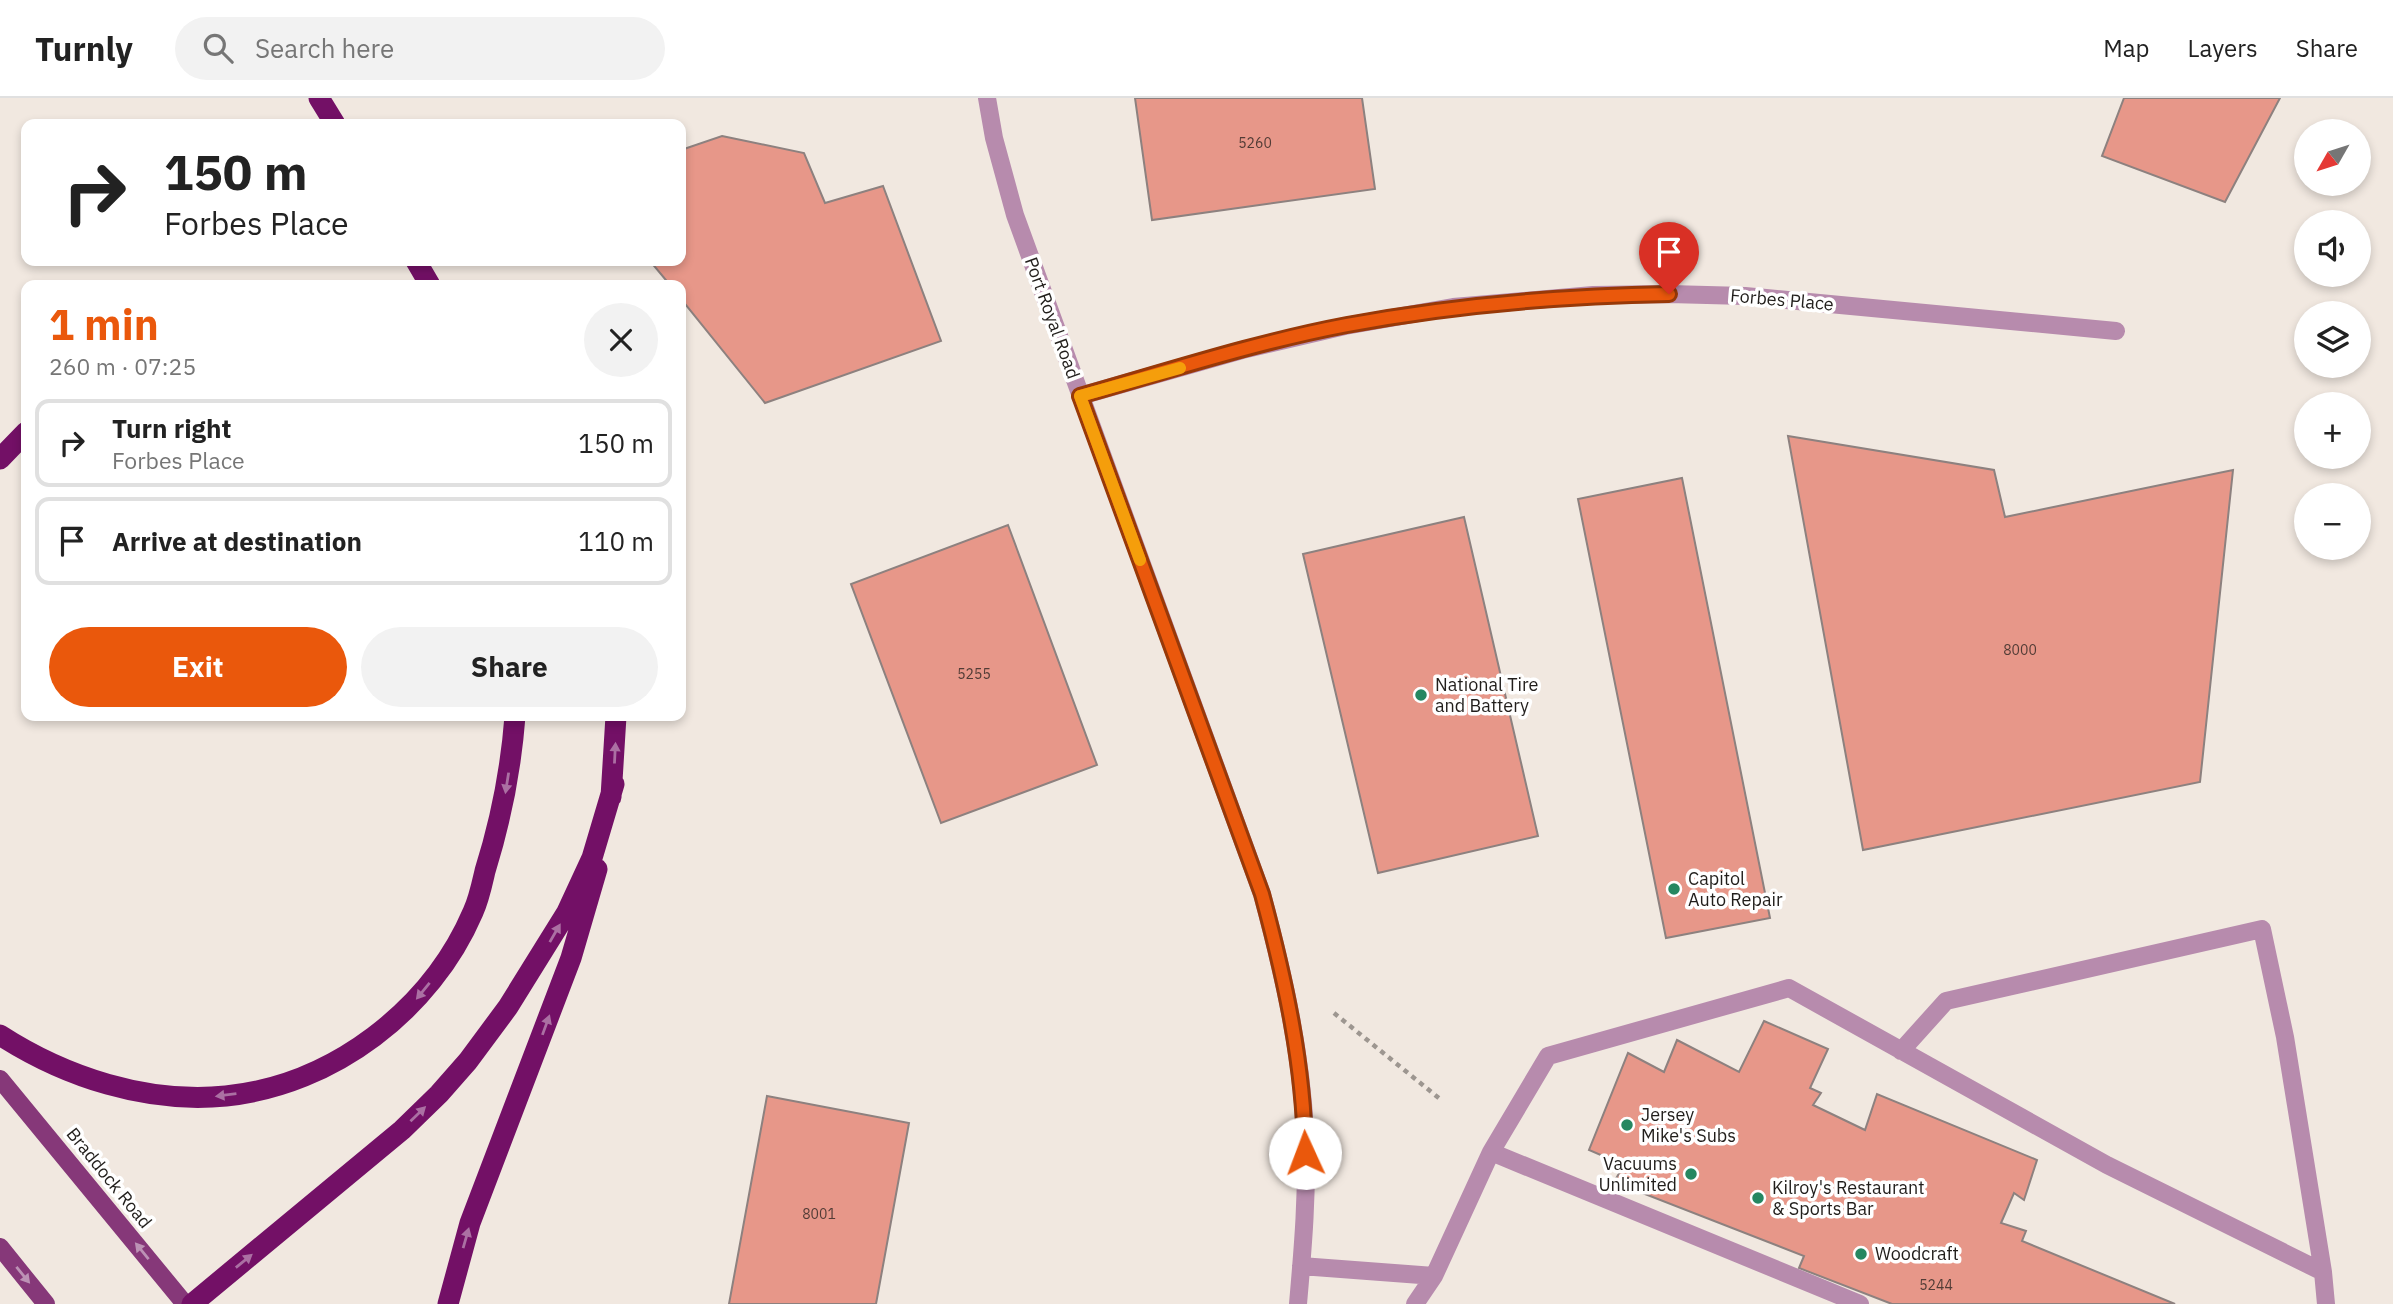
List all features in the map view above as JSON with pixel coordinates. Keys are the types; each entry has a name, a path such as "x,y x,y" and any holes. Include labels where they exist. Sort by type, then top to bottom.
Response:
{"highway":[{"path":"319,98 332,119"},
{"path":"0,459 21,437"},
{"path":"0,1035 29,1054 64,1070 103,1083 181,1097 226,1096 273,1086 315,1071 354,1051 420,996 449,957 474,911 503,808 514,721"},
{"path":"448,1304 470,1223 571,958 595,880 614,784 616,721"},
{"path":"191,1304 402,1130 468,1061 508,1007 566,912 592,858 614,784"}],"main road":[{"name":"Braddock Road","path":"0,1079 185,1304"},
{"path":"0,1247 46,1304"}],"street":[{"name":"Port Royal Road","path":"987,98 994,138 1015,215 1262,894 1280,961 1296,1046 1305,1132 1306,1218 1298,1304"},
{"name":"Forbes Place","path":"1080,396 1242,350 1345,326 1453,307 1593,295 1745,296 2116,331"},
{"path":"1901,1051 1946,1001 2262,929 2285,1037 2326,1304"},
{"path":"1415,1304 1434,1276 1491,1152 1548,1056 1789,988 2107,1165 2323,1272"},
{"path":"1491,1152 1860,1304"},
{"path":"1301,1266 1434,1276"}],"path":[{"path":"1334,1013 1440,1099"}],"building":[{"path":"1135,98 1362,98 1375,189 1152,220"},
{"path":"2124,98 2280,98 2225,202 2102,156"},
{"path":"722,136 804,153 825,203 883,186 941,341 765,403 686,305 686,280 666,280 654,266 686,266 686,148"},
{"path":"1788,436 1994,470 2005,517 2233,470 2200,782 1863,850"},
{"path":"1682,478 1770,918 1666,938 1578,499"},
{"name":"National Tire and Battery","path":"1464,517 1538,836 1378,873 1303,554"},
{"path":"1008,525 1097,765 941,823 851,584"},
{"path":"1764,1021 1828,1049 1810,1088 1821,1093 1813,1105 1865,1130 1877,1094 2037,1160 2024,1200 2014,1193 2001,1223 2026,1231 2022,1241 2175,1304 1892,1304 1799,1268 1804,1256 1614,1182 1624,1165 1589,1150 1628,1053 1664,1072 1677,1040 1739,1072"},
{"path":"767,1096 909,1123 876,1304 729,1304"}],"slow traffic":[{"path":"1140,560 1080,396 1180,368"}],"place":[{"name":"National Tire and Battery","path":"1421,695"},
{"name":"Capitol Auto Repair","path":"1674,889"},
{"name":"Jersey Mike's Subs","path":"1627,1125"},
{"name":"Vacuums Unlimited","path":"1691,1174"},
{"name":"Kilroy's Restaurant & Sports Bar","path":"1758,1198"},
{"name":"Woodcraft","path":"1861,1254"}],"route":[{"path":"1305,1153 1296,1046 1282,968 1262,894 1080,396 1242,350 1345,326 1453,307 1593,295 1669,294"}]}
